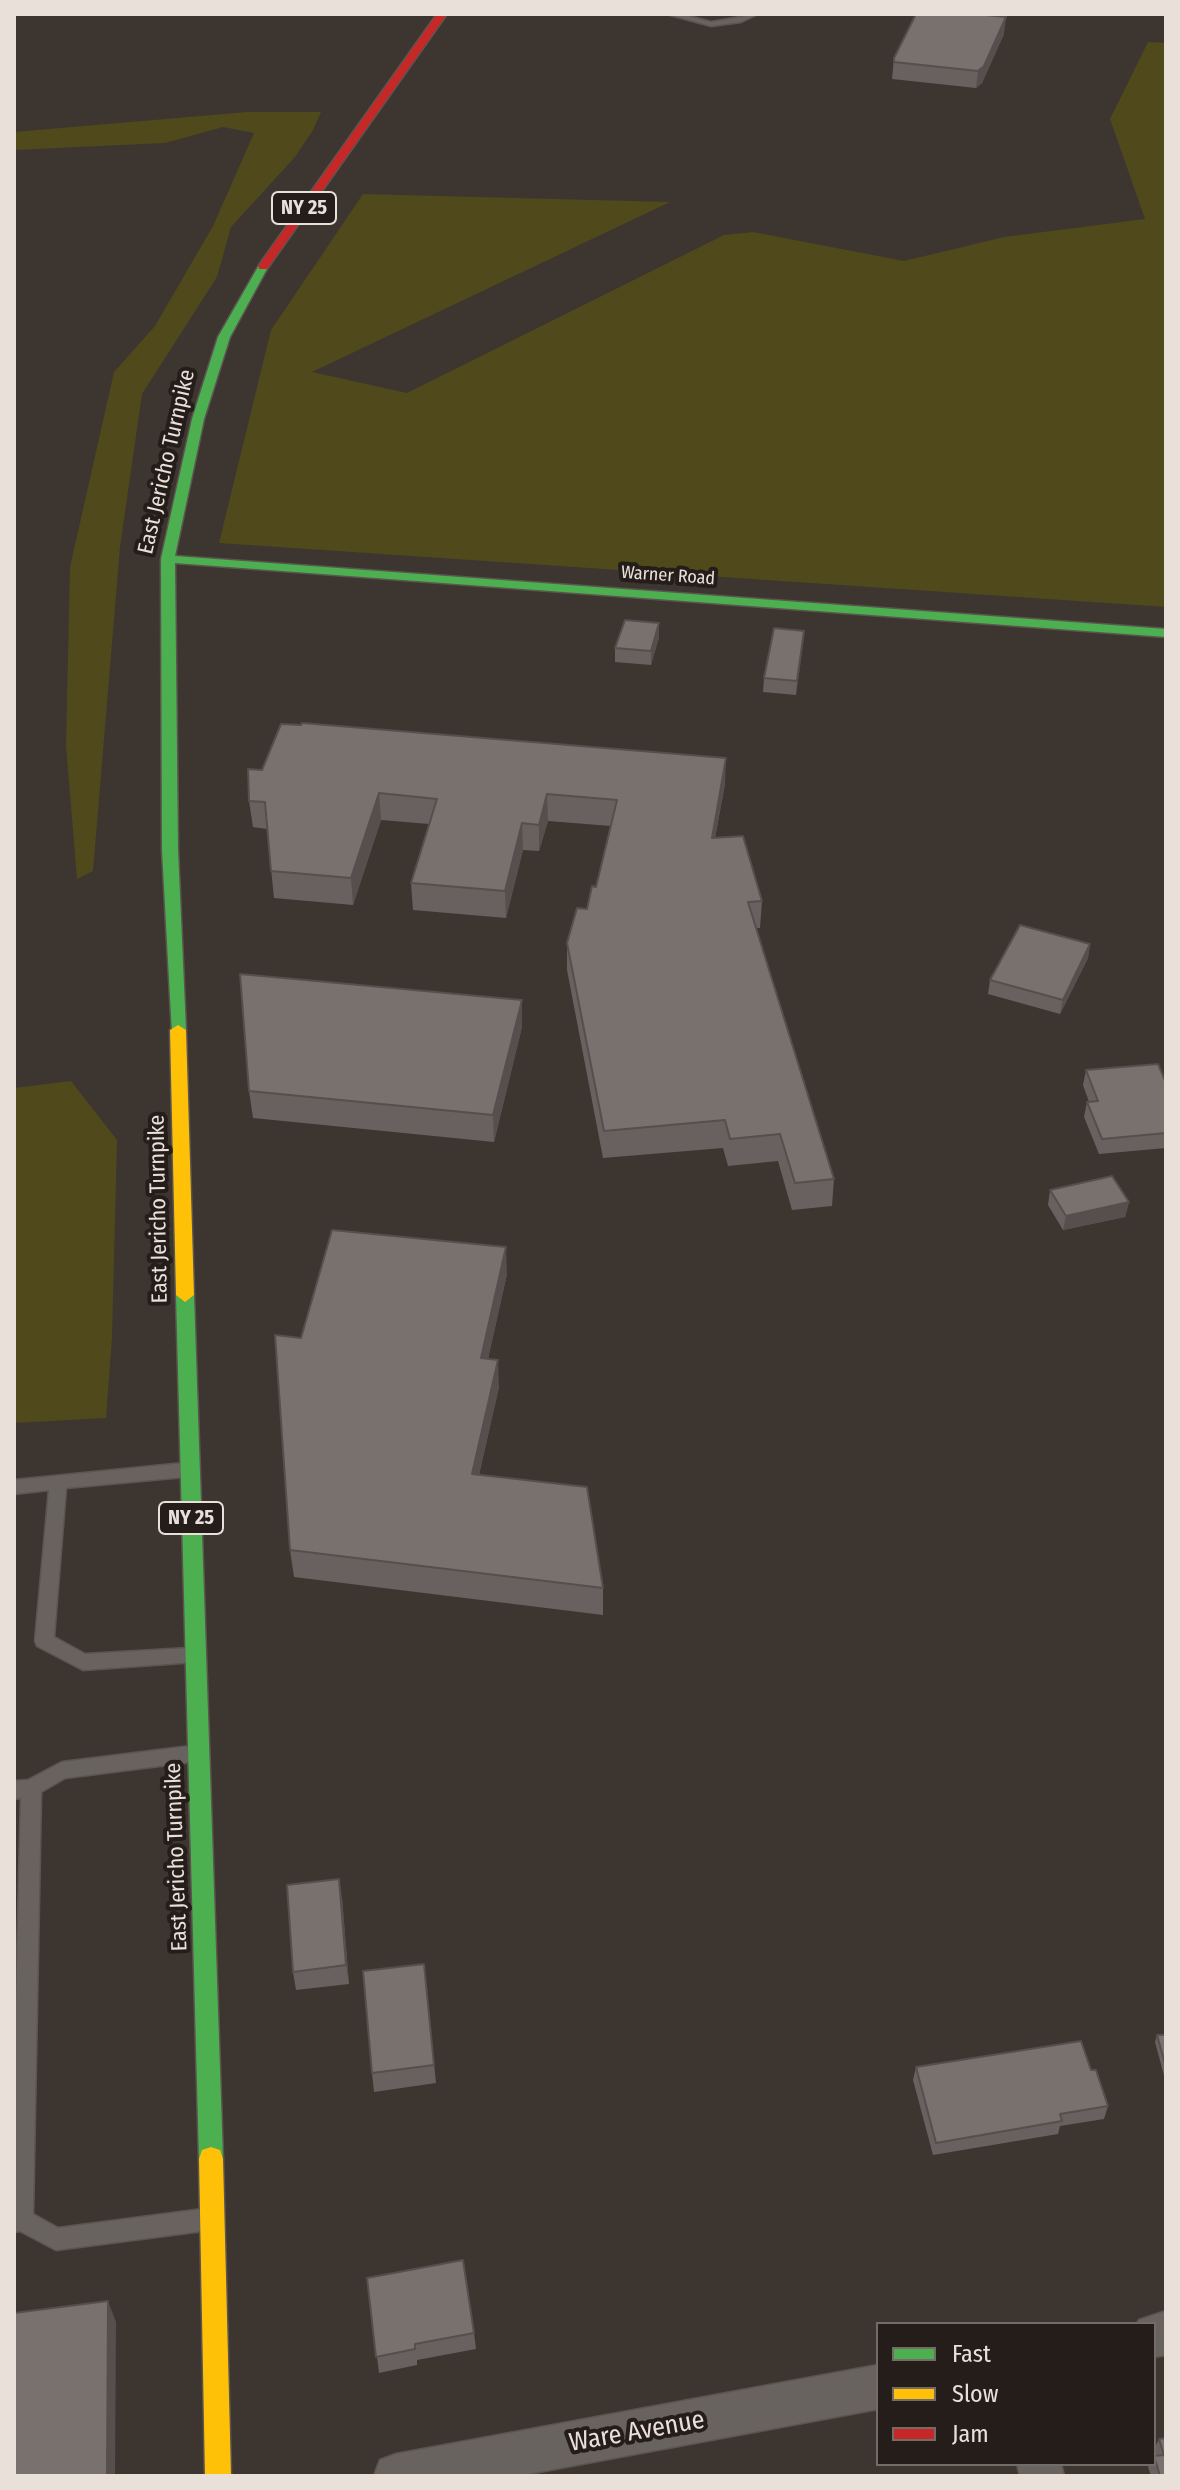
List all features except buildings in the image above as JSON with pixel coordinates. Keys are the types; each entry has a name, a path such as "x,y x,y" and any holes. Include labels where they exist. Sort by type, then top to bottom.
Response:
{"main road":[{"name":"East Jericho Turnpike","path":"218,2476 183,1150 170,850 168,559 198,419 224,337 261,270 442,14"},
{"name":"Warner Road","path":"168,559 1166,633"}],"street":[{"name":"Ware Avenue","path":"396,2476 876,2387"}],"lane":[{"path":"671,14 711,24 754,14"},
{"path":"14,1487 190,1469"},
{"path":"58,1482 44,1641 83,1662 195,1656"},
{"path":"197,1753 62,1770 22,1789 18,2220 56,2239 213,2219"}],"shaded area":[{"path":"1148,42 1166,43 1166,607 219,543 271,330 363,194 670,202 312,372 407,393 724,235 753,232 904,261 1004,237 1145,219 1110,119"},
{"path":"247,112 321,112 295,157 231,227 217,277 142,394 120,547 93,871 77,879 66,745 70,567 114,372 155,326 213,226 254,133 223,127 165,143 14,150 14,132"},
{"path":"71,1081 117,1140 112,1338 106,1418 14,1423 14,1088"}],"traffic: fast":[{"path":"178,1030 170,850 168,559 198,419 224,337 263,267"},
{"path":"168,559 1166,633"},
{"path":"185,1295 211,2159"}],"traffic: slow":[{"path":"178,1030 185,1295"},
{"path":"211,2159 218,2476"}],"traffic: jam":[{"path":"263,267 442,14"}]}
